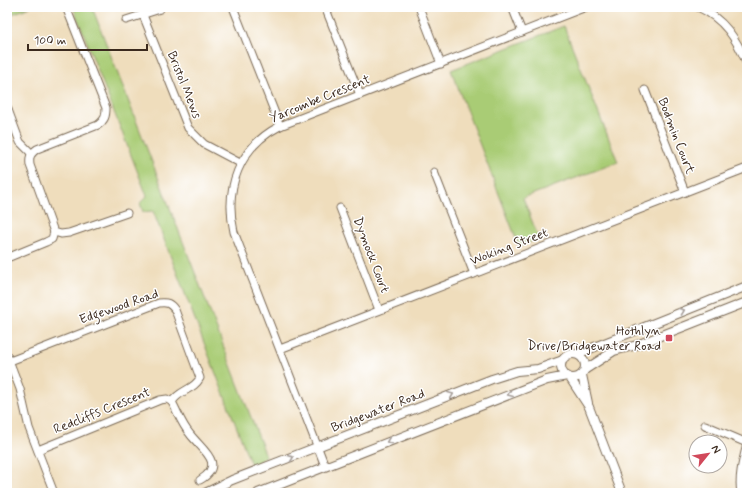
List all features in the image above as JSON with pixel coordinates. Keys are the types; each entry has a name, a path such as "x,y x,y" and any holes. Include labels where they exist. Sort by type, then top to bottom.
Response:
{"street":[{"path":"7,258 52,239 54,232 30,165 29,159 31,153 36,149 98,125 103,122 106,116 106,108 66,7"},
{"path":"233,7 280,126"},
{"path":"325,7 360,95"},
{"path":"419,7 441,64"},
{"path":"512,7 522,32"},
{"name":"Yarcombe Crescent","path":"325,466 233,224 231,195 232,183 240,163 258,140 280,126 586,7"},
{"path":"698,7 715,16 729,29 747,64"},
{"path":"126,20 160,9"},
{"name":"Bristol Mews","path":"143,15 188,128 204,144 240,163"},
{"name":"Bodmin Court","path":"645,90 685,192"},
{"path":"7,107 20,142 31,153"},
{"name":"Woking Street","path":"280,349 747,168"},
{"path":"434,172 474,274"},
{"name":"Dymock Court","path":"340,208 379,310"},
{"path":"54,232 61,234 70,233 128,213"},
{"path":"589,407 568,377 562,371 562,360 569,354 577,354 747,286"},
{"name":"Edgewood Road","path":"8,358 159,303 166,302 175,310 200,378 197,385 176,395 172,402"},
{"path":"258,493 547,380 568,377 576,378 614,351 637,345 747,302"},
{"path":"577,354 583,358 589,407 622,493"},
{"path":"8,358 20,390 29,428 54,493"},
{"name":"Bridgewater Road","path":"205,493 232,480 504,375 538,369 562,360"},
{"name":"Redcliffs Crescent","path":"38,450 160,400 167,399 172,402 183,424 216,464 206,477 200,480"},
{"path":"705,425 747,444 742,461 740,486 741,493"}],"green space":[{"path":"7,7 30,7 7,16"},
{"path":"73,7 92,7 266,456 252,467 153,211 143,212 140,203 147,196"},
{"path":"564,26 618,162 523,198 539,239 519,246 451,70"}],"place":[{"name":"Hothlyn Drive/Bridgewater Road","path":"669,338"}]}
